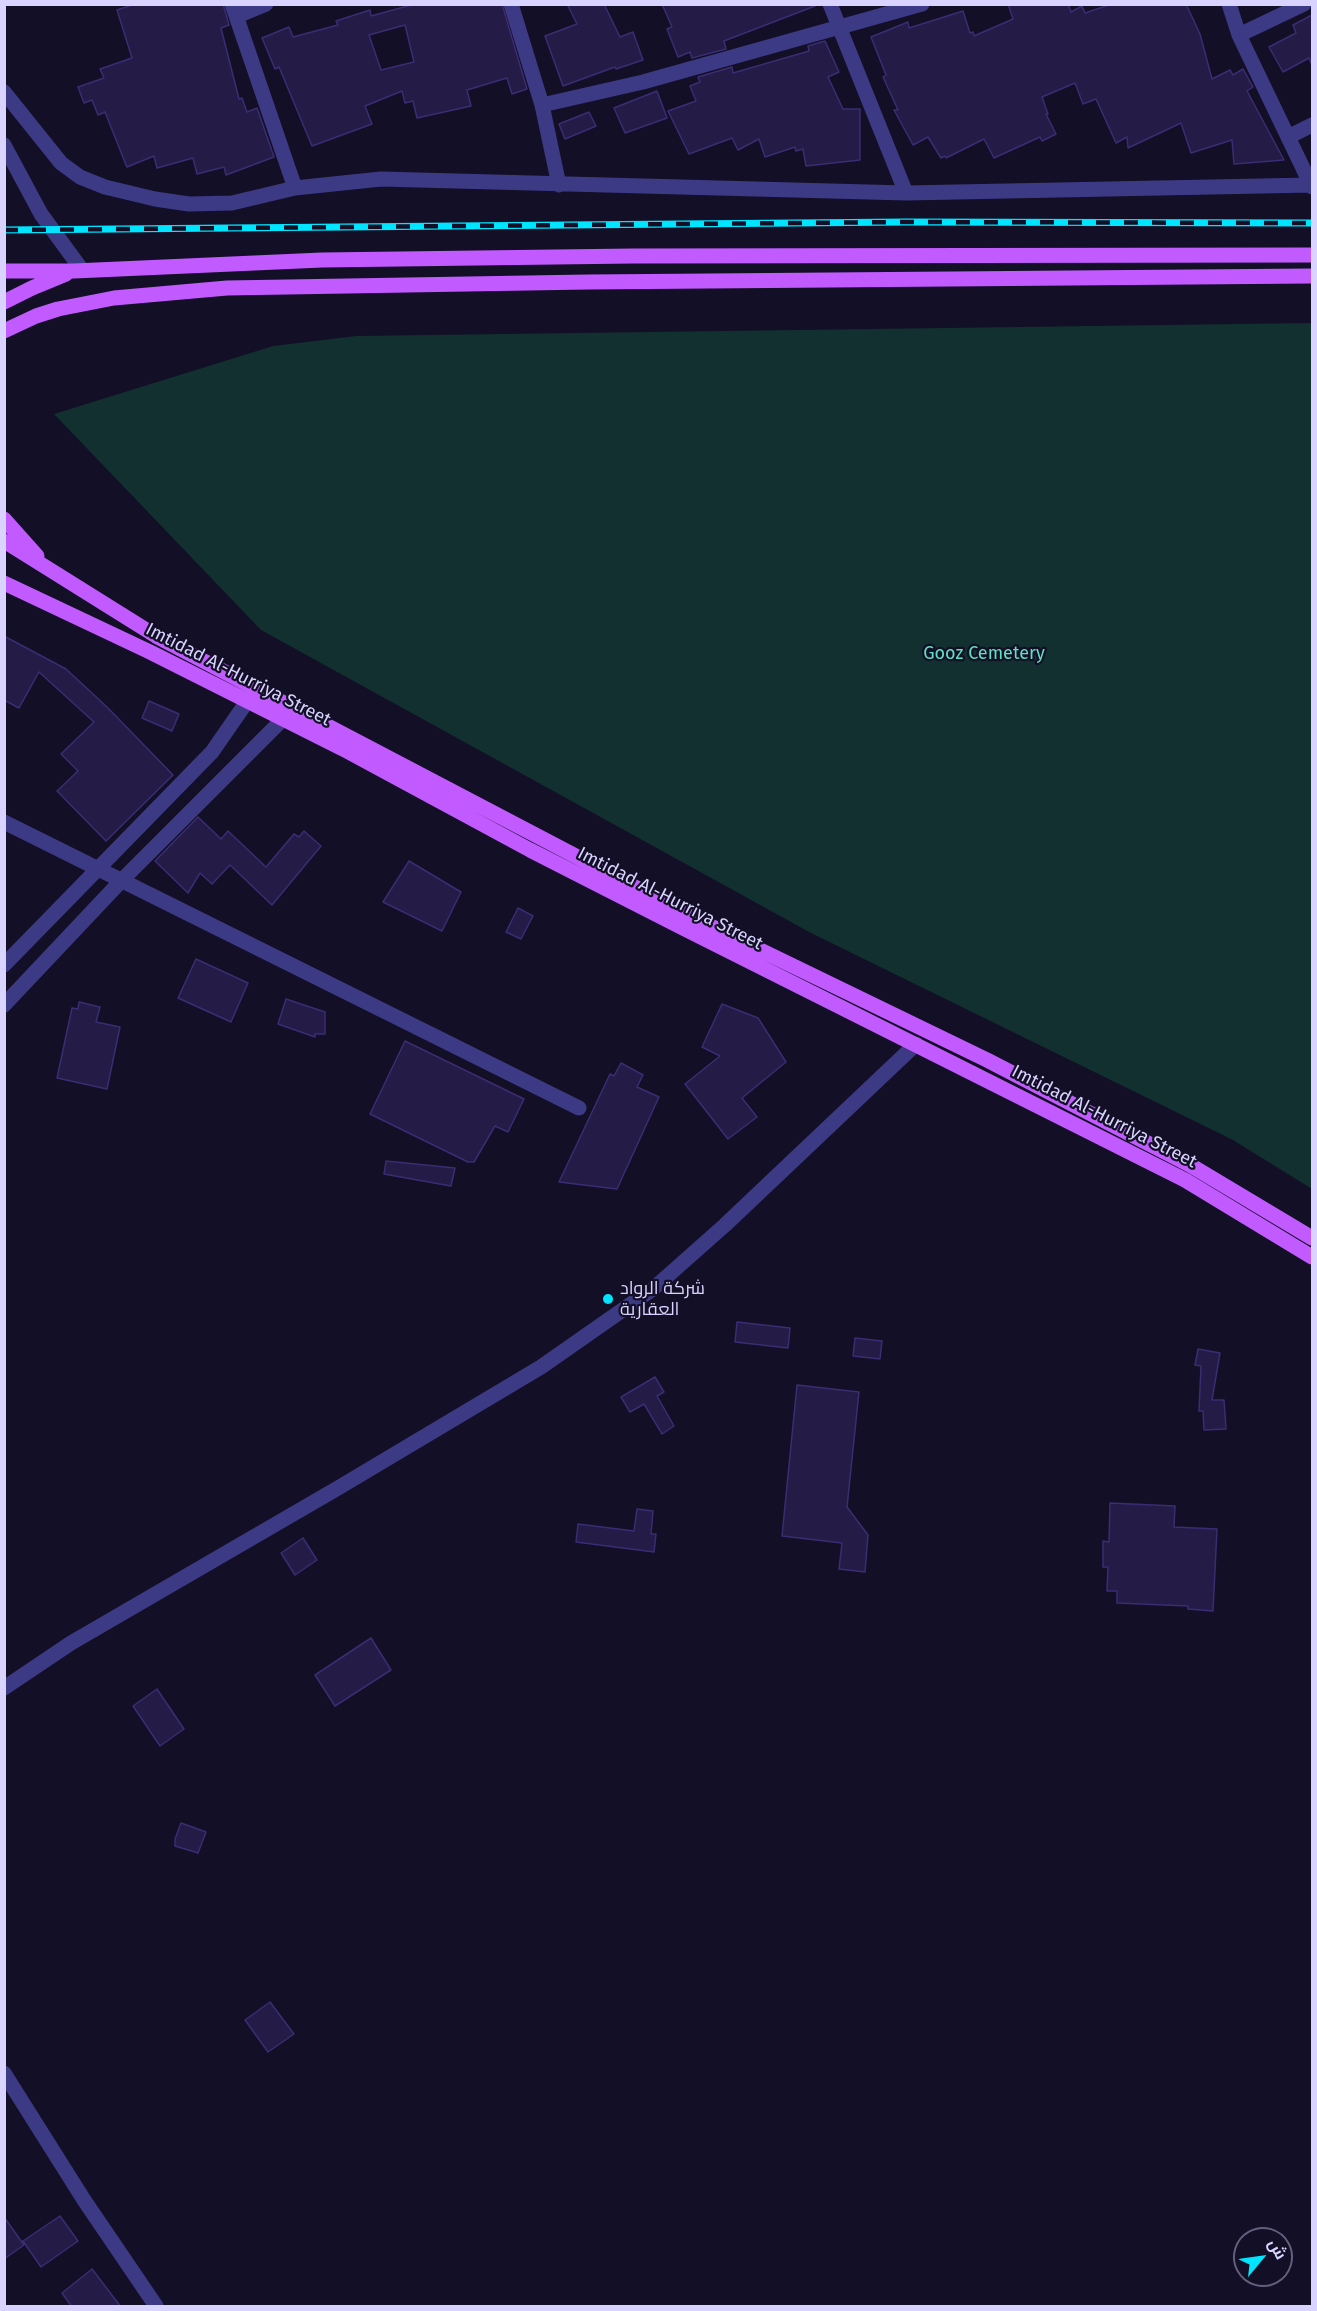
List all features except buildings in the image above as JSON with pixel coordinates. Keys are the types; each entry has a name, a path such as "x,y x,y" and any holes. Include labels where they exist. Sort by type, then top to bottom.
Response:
{"main road":[{"path":"4,271 78,271 322,260 645,256 1312,255"},
{"path":"4,302 32,288 78,271"},
{"path":"4,331 36,316 114,298 227,288 600,282 1312,276"},
{"path":"4,519 49,570"},
{"path":"4,541 156,636 688,915 987,1060 1190,1165 1312,1238"},
{"name":"Imtidad Al-Hurriya Street","path":"4,583 120,637 283,719 642,907 1185,1180 1312,1257"}],"street":[{"path":"266,4 234,10 295,188"},
{"path":"511,4 542,105 560,185"},
{"path":"830,4 906,193"},
{"path":"542,105 643,82 922,4"},
{"path":"4,92 61,163 80,177 105,187 154,199 189,204 232,203 295,188 391,178 560,185 906,193 1312,186 1239,35 1229,4"},
{"path":"1239,35 1304,4"},
{"path":"1288,137 1312,125"},
{"path":"4,145 41,214 78,271"},
{"path":"4,965 212,752 256,687"},
{"path":"4,1005 122,880 294,707"},
{"path":"4,822 579,1108"},
{"path":"4,1688 71,1643 541,1367 654,1288 734,1217 916,1044"},
{"path":"4,2073 84,2200 156,2307"}],"green space":[{"name":"Gooz Cemetery","path":"1312,323 1312,1189 1233,1140 811,933 261,630 54,414 273,346 356,336"}],"railway":[{"path":"4,230 905,222 1312,223"}],"place":[{"name":"شركة الرواد العقارية","path":"608,1299"}]}
